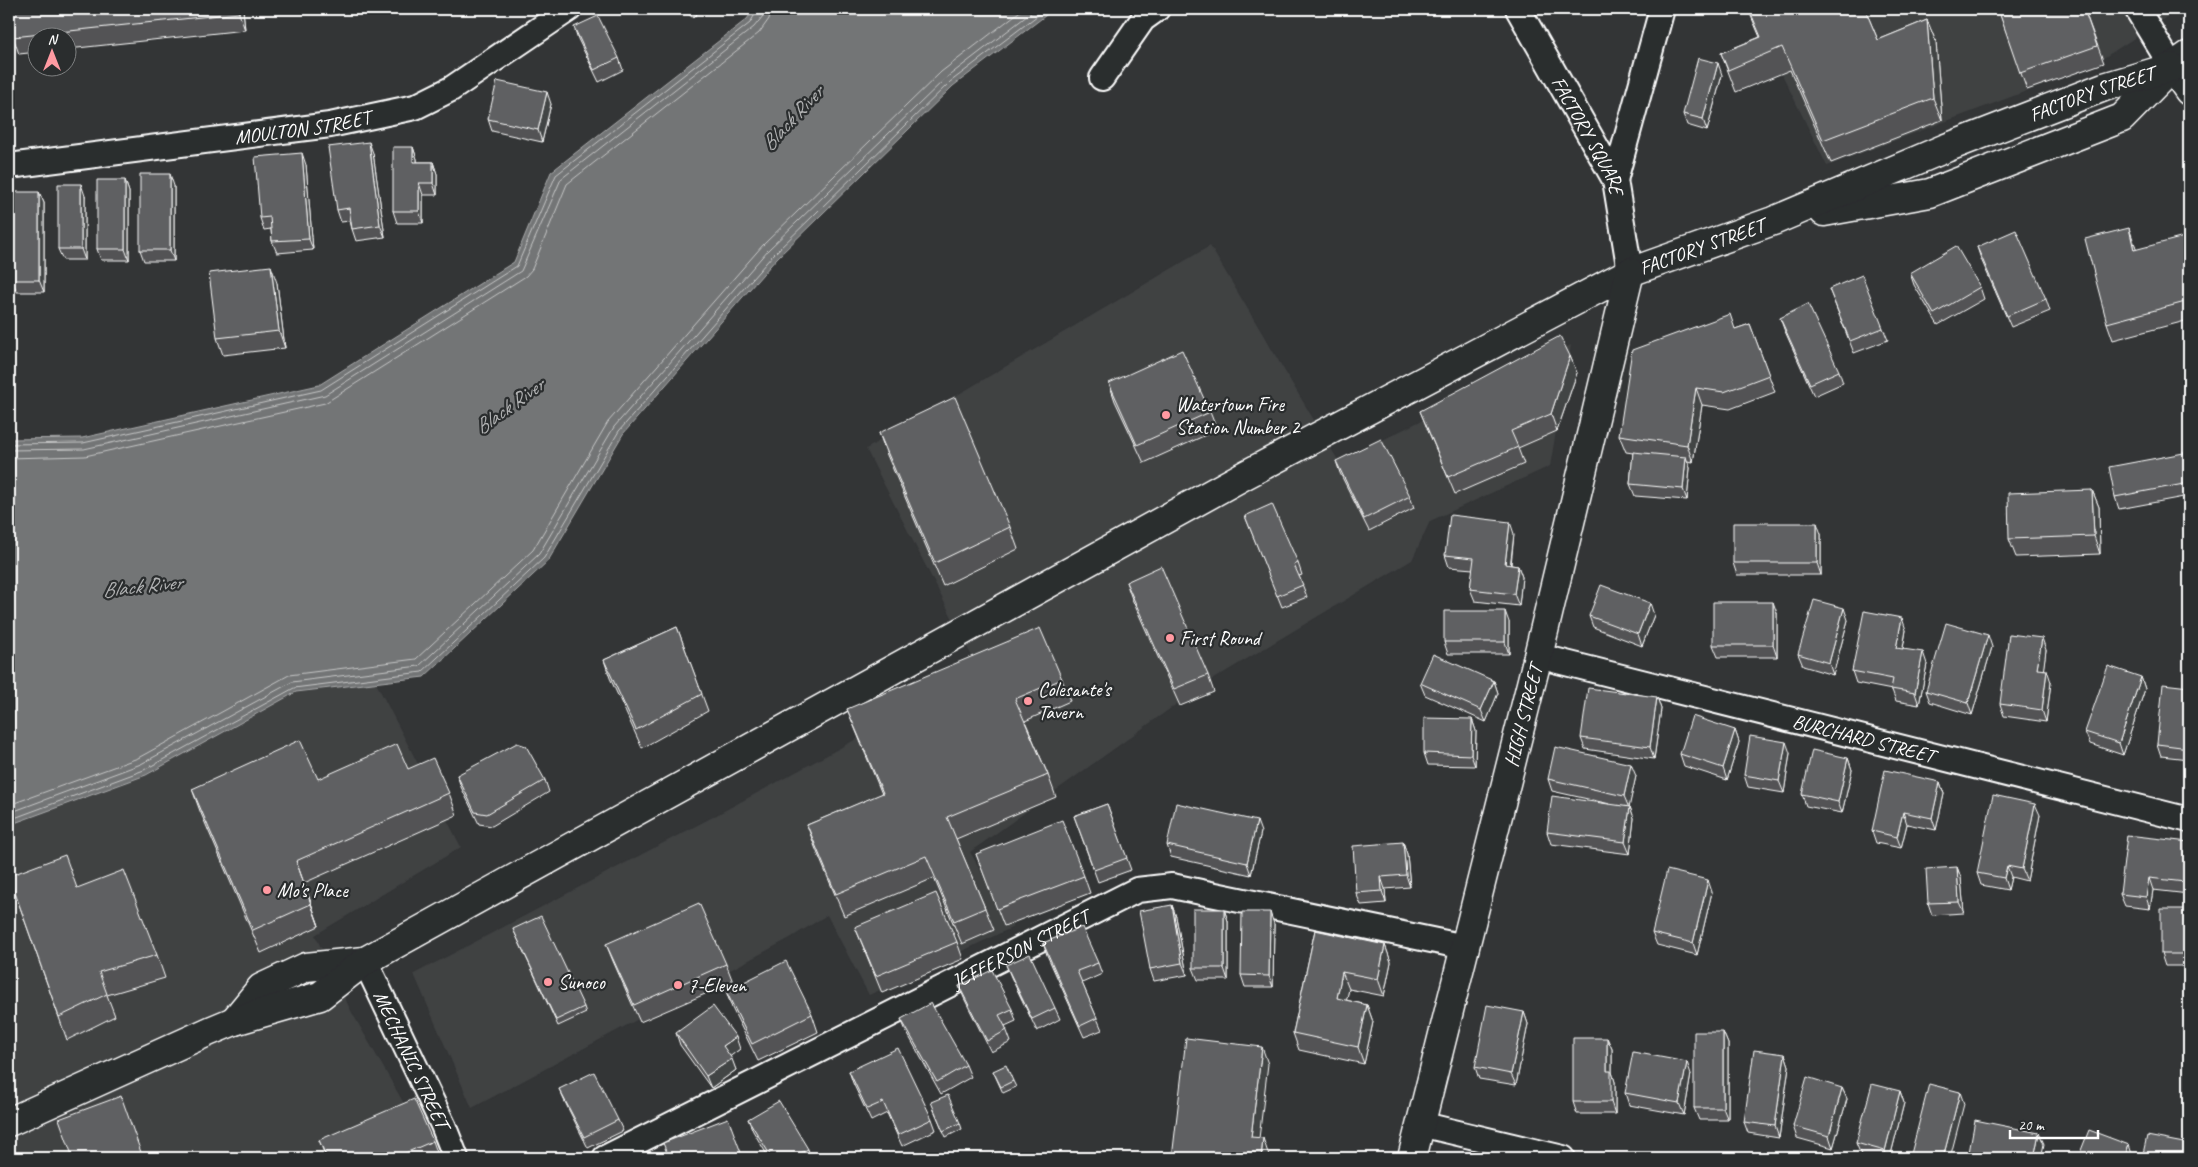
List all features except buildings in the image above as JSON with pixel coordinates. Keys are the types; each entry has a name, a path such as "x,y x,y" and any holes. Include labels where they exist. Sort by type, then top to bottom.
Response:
{"main road":[{"path":"2181,61 2189,91"},
{"name":"FACTORY STREET","path":"365,961 1245,475 1630,272 1773,221 1946,148 2085,94 2181,61"},
{"name":"FACTORY STREET","path":"1773,221 1930,193 2122,118 2181,61"},
{"name":"HIGH STREET","path":"1412,1158 1538,656 1630,272"},
{"path":"9,1122 234,1021 261,988 306,967 365,961"}],"street":[{"name":"MOULTON STREET","path":"9,166 330,125 415,107 451,89 569,9"},
{"path":"1102,78 1143,19 1158,9"},
{"name":"FACTORY SQUARE","path":"1518,9 1615,180 1630,272"},
{"name":"FACTORY SQUARE","path":"1615,180 1662,9"},
{"path":"2137,9 2181,61"},
{"name":"BURCHARD STREET","path":"1538,656 2189,820"},
{"name":"JEFFERSON STREET","path":"605,1158 1137,890 1172,886 1465,947"},
{"name":"MECHANIC STREET","path":"365,961 443,1124 456,1158"},
{"path":"1420,1124 1562,1158"}],"shaded area":[{"path":"1750,9 2179,9 2088,68 1827,166"},
{"path":"1210,246 1339,462 1571,345 1550,466 1430,521 1412,560 1203,685 970,852 1013,927 869,995 827,915 790,938 472,1108 414,974 713,817 980,672 866,449"},
{"path":"376,683 461,847 315,935 351,1011 430,1149 433,1158 9,1158 9,825 146,775 296,692"}],"water":[{"name":"Black River","path":"754,9 1054,9 953,86 777,258 623,434 548,561 424,677 296,692 146,775 9,825 9,439 82,438 319,385 514,262 551,172 747,19"}],"place":[{"name":"Watertown Fire Station Number 2","path":"1166,415"},
{"name":"First Round","path":"1170,638"},
{"name":"Colesante's Tavern","path":"1028,701"},
{"name":"Mo's Place","path":"267,890"},
{"name":"Sunoco","path":"548,982"},
{"name":"7-Eleven","path":"678,985"}]}
